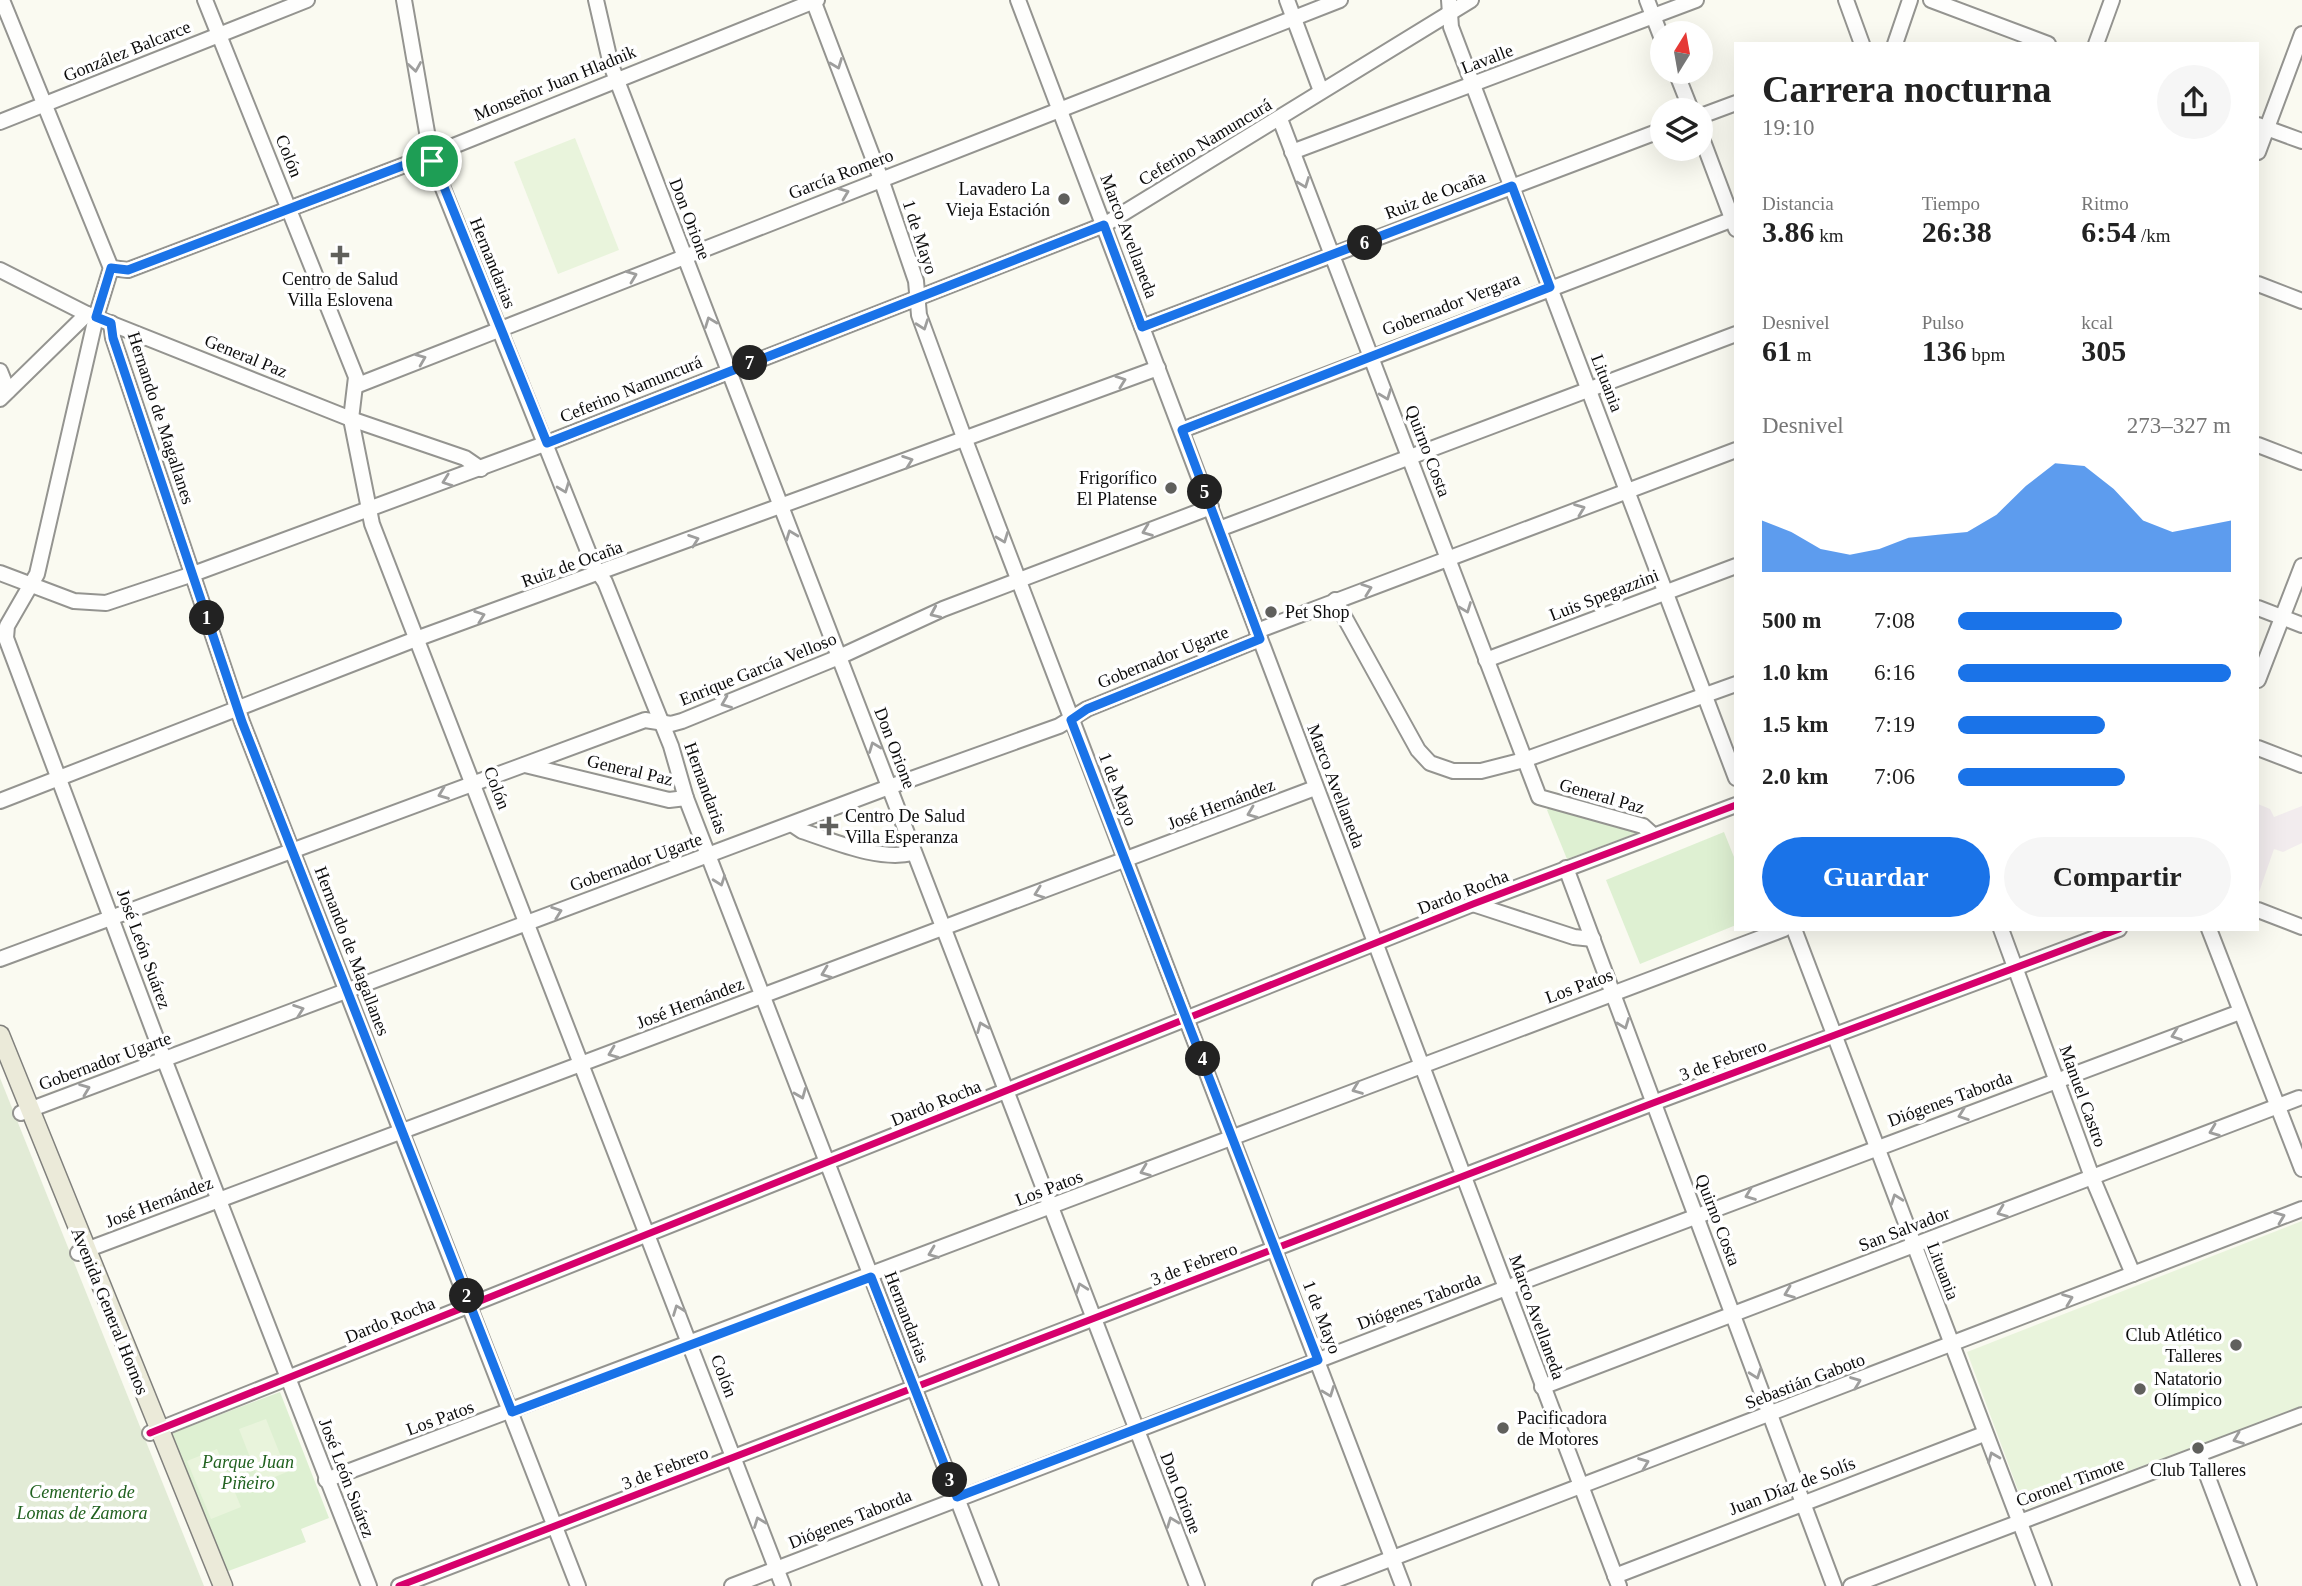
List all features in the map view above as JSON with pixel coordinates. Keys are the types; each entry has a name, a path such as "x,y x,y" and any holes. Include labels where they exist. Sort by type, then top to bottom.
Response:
{"main road":[{"name":"Avenida General Hornos","path":"0,1035 25,1111"},
{"name":"Avenida General Hornos","path":"0,1059 25,1111 154,1431 211,1586"},
{"name":"Avenida General Hornos","path":"154,1431 223,1586"}],"street":[{"path":"2,0 111,268 92,316 4,395"},
{"name":"Colón","path":"205,0 358,385 351,419 368,509 783,1586"},
{"name":"González Balcarce","path":"0,122 307,0"},
{"name":"Hernandarias","path":"404,0 431,155 498,327 660,722 686,799 710,855 762,997 990,1586"},
{"name":"Don Orione","path":"596,0 616,78 1197,1586"},
{"name":"Monseñor Juan Hladnik","path":"111,268 128,270 431,155 814,0"},
{"name":"1 de Mayo","path":"814,0 881,179 916,281 919,315 965,440 1403,1586"},
{"name":"Marco Avellaneda","path":"1018,0 1617,1581"},
{"path":"1287,0 1321,91"},
{"name":"García Romero","path":"358,385 498,327 1340,0"},
{"name":"Ceferino Namuncurá","path":"0,573 30,587 94,604 193,575 481,469 1104,225 1280,119 1450,6 1471,0"},
{"path":"1647,0 1655,21"},
{"name":"Lavalle","path":"1293,152 1696,0"},
{"path":"1846,0 1861,42"},
{"path":"1896,42 1910,0"},
{"path":"1931,0 2043,42"},
{"path":"2097,42 2112,0"},
{"name":"Lituania","path":"1450,6 1451,27 1734,772"},
{"path":"2259,146 2262,126 2302,34"},
{"path":"1713,112 1734,104"},
{"name":"Quirno Costa","path":"1280,119 1539,797"},
{"path":"2262,126 2302,141"},
{"name":"Ruiz de Ocaña","path":"1142,327 1650,135"},
{"path":"1711,161 1734,219"},
{"name":"Gobernador Vergara","path":"1182,430 1550,287 1734,222"},
{"name":"General Paz","path":"0,270 92,316 351,419 466,458 481,469"},
{"path":"2259,284 2302,301"},
{"name":"José León Suárez","path":"92,316 37,574 7,626 5,647 60,778 164,1059 369,1586"},
{"name":"Hernando de Magallanes","path":"111,323 113,338 239,710 578,1586"},
{"path":"1219,529 1734,335"},
{"name":"Ruiz de Ocaña","path":"0,800 239,710 416,639 781,508 1158,368"},
{"path":"0,371 4,395"},
{"path":"2259,445 2302,462"},
{"name":"Gobernador Ugarte","path":"25,1111 1071,720 1087,709 1335,600 1448,560 1734,451"},
{"name":"Enrique García Velloso","path":"0,960 645,720 682,721 839,657 943,609 1211,507"},
{"path":"2259,677 2302,566"},
{"name":"Luis Spegazzini","path":"1486,660 1734,567"},
{"path":"1335,600 1424,759 1453,771 1469,773 1524,760 1734,685"},
{"path":"2259,608 2302,625"},
{"path":"2259,748 2302,765"},
{"name":"General Paz","path":"525,765 669,800 686,799"},
{"name":"José Hernández","path":"82,1252 1315,788"},
{"name":"General Paz","path":"1539,797 1643,826 1653,835"},
{"name":"Dardo Rocha","path":"154,1431 1374,943 1653,835 1734,807"},
{"path":"793,824 802,831 870,851 899,856 913,853"},
{"name":"Quirno Costa","path":"1566,868 1834,1586"},
{"path":"1473,904 1574,937 1593,939"},
{"path":"2259,910 2302,927"},
{"name":"Los Patos","path":"326,1480 871,1277 1232,1137 1779,931"},
{"name":"Lituania","path":"1795,931 1950,1345 2044,1586"},
{"name":"Manuel Castro","path":"2002,931 2092,1177 2133,1274"},
{"name":"3 de Febrero","path":"399,1586 915,1390 1653,1103 2114,931"},
{"path":"2210,931 2302,1169"},
{"name":"Diógenes Taborda","path":"732,1586 957,1497 1695,1216 2240,1012"},
{"path":"2287,1129 2300,1094"},
{"name":"San Salvador","path":"1542,1387 2278,1107 2300,1094"},
{"name":"Sebastián Gaboto","path":"1320,1586 2302,1209"},
{"name":"Coronel Timote","path":"1851,1586 2302,1415"},
{"name":"Juan Díaz de Solís","path":"1617,1581 1802,1501 1984,1434"},
{"path":"2199,1454 2249,1586"}],"shaded area":[{"path":"2259,804 2270,809 2274,817 2302,806 2302,843 2283,852 2274,849 2259,892"}],"green space":[{"path":"575,138 619,250 558,274 514,162"},
{"path":"1551,806 1636,829 1637,833 1567,859 1547,810"},
{"path":"1724,832 1734,857 1734,926 1640,964 1606,880"},
{"name":"Cementerio de Lomas de Zamora","path":"0,1078 204,1586 0,1586"},
{"name":"Club Atlético Talleres","path":"2302,1221 2302,1407 2025,1509 1967,1352"},
{"name":"Parque Juan Piñeiro","path":"280,1392 329,1518 301,1529 306,1542 223,1573 169,1434"},
{"path":"266,1419 287,1472 260,1483 239,1429"},
{"path":"217,1449 241,1507 211,1519 187,1461"}],"cycle path":[{"path":"150,1433 1473,904 1734,806"},
{"path":"399,1586 1653,1103 2114,931"}],"place":[{"name":"Lavadero La Vieja Estación","path":"1064,199"},
{"name":"Centro de Salud Villa Eslovena","path":"340,255"},
{"name":"Frigorífico El Platense","path":"1171,488"},
{"name":"Pet Shop","path":"1271,612"},
{"name":"Centro De Salud Villa Esperanza","path":"829,826"},
{"name":"Club Atlético Talleres","path":"2236,1345"},
{"name":"Natatorio Olímpico","path":"2140,1389"},
{"name":"Pacificadora de Motores","path":"1503,1428"},
{"name":"Club Talleres","path":"2198,1448"}],"route":[{"path":"431,155 432,161 547,443 1104,225 1142,327 1512,186 1550,287 1182,430 1260,639 1087,709 1071,720 1318,1360 957,1497 871,1277 512,1412 242,722 113,338 111,323 96,317 110,279 111,268 120,272 128,270 431,155"}]}
